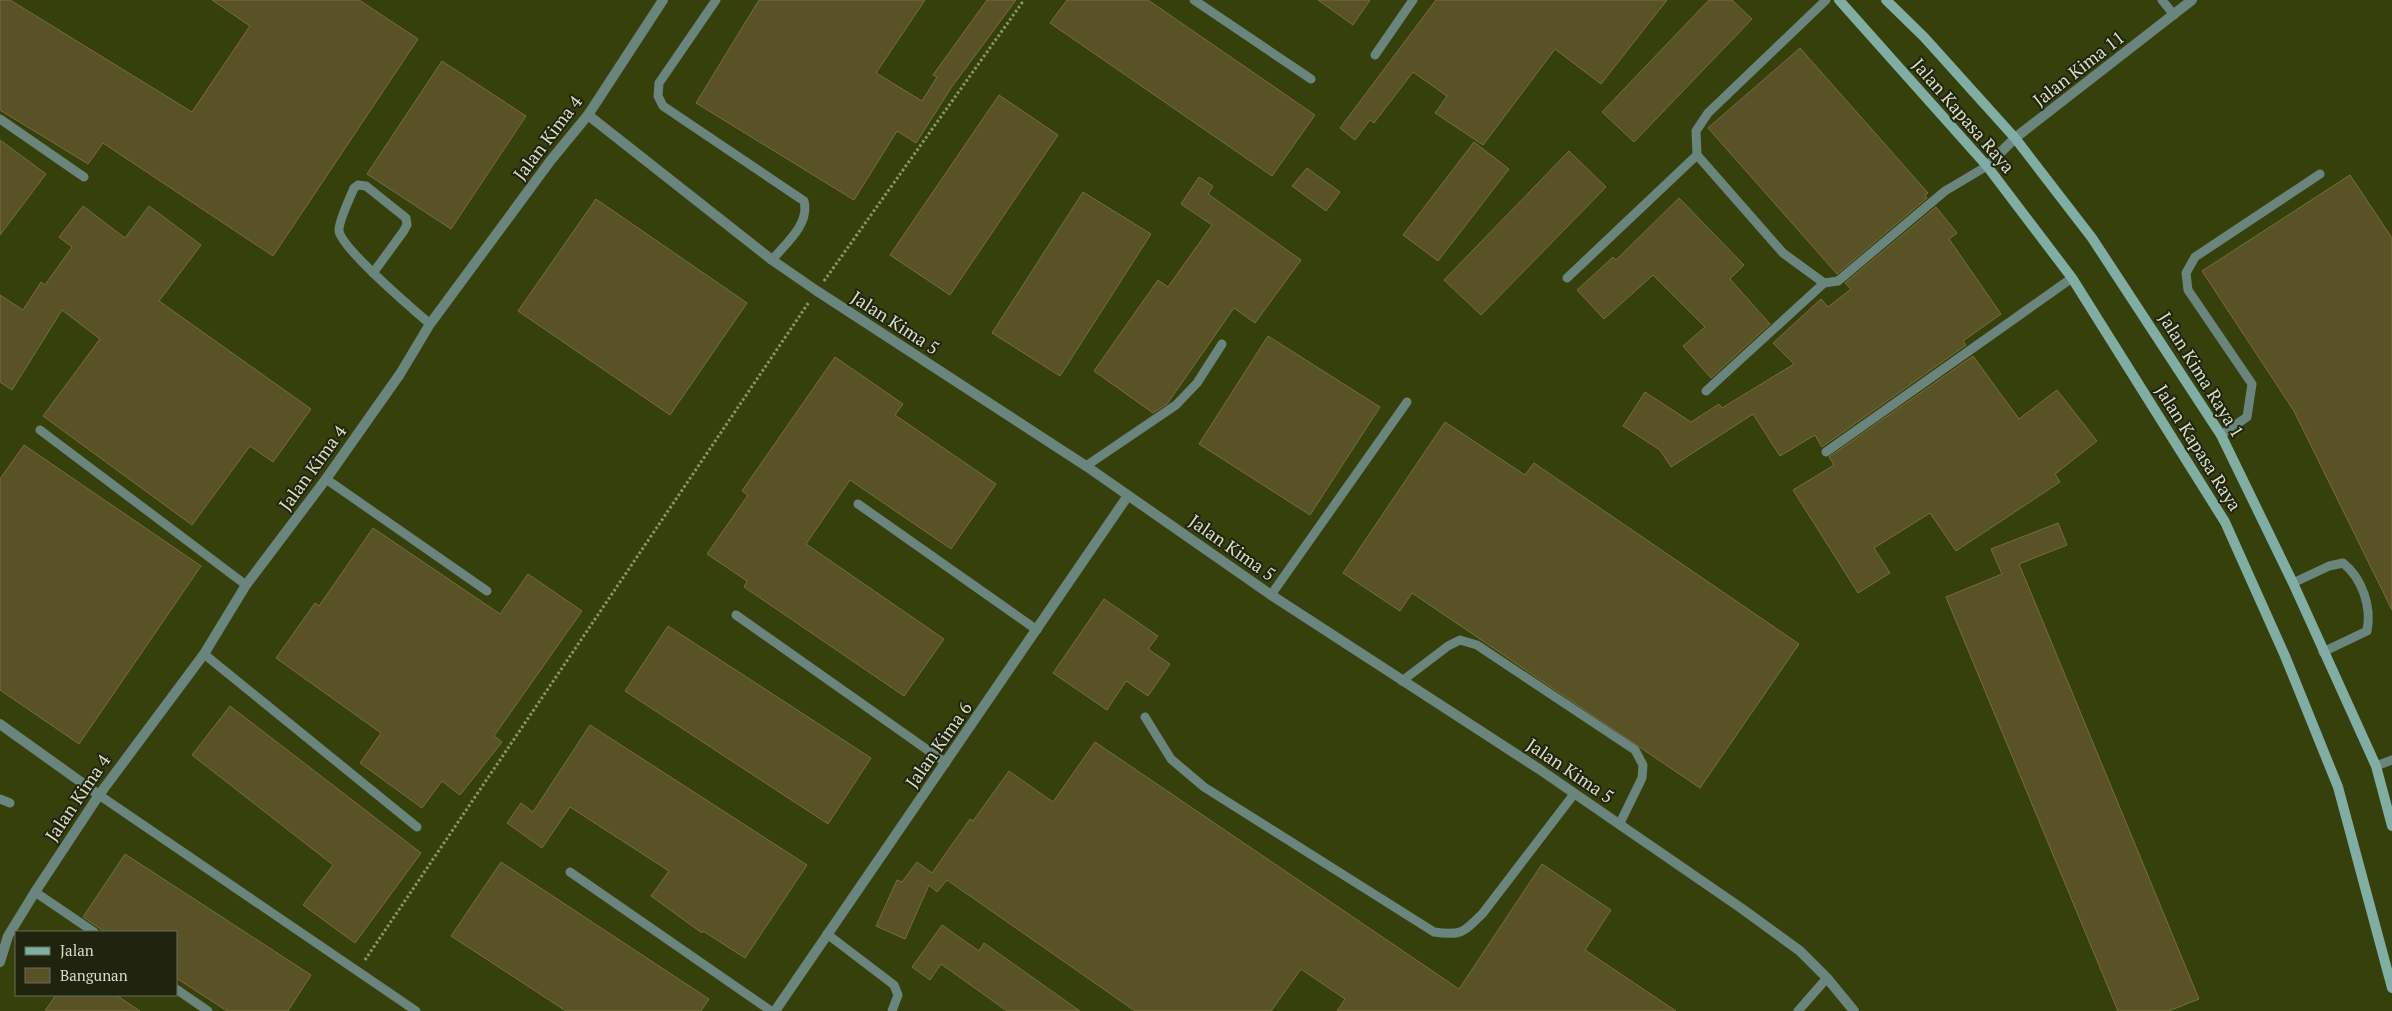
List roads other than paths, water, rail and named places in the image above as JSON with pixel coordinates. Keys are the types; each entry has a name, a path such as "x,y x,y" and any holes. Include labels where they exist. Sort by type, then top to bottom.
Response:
{"main road":[{"name":"Jalan Kapasa Raya","path":"1839,0 1987,166 2072,278 2225,522 2285,656 2338,787 2392,988"},
{"name":"Jalan Kima Raya 1","path":"1886,0 1924,37 2015,138 2092,238 2221,435 2293,583 2376,766 2392,826"}],"street":[{"name":"Jalan Kima 4","path":"0,962 8,936 99,795 204,654 246,584 326,479 400,374 430,324 551,160 588,115 663,0"},
{"name":"Jalan Kima 11","path":"1987,166 2015,138 2192,0"},
{"name":"Jalan Kima 5","path":"588,115 772,260 817,291 1086,466 1127,497 1271,595 1539,768 1574,794 1620,823 1742,908 1800,951 1827,978 1854,1011"},
{"name":"Jalan Kima 6","path":"775,1011 1127,497"},
{"path":"0,724 99,795"}],"lane":[{"path":"716,0 659,83 658,96 663,106 804,201 807,210 804,221 772,260"},
{"path":"1194,0 1311,79"},
{"path":"1375,55 1413,0"},
{"path":"1824,283 1783,252 1697,154 1696,131 1708,113 1826,0"},
{"path":"2162,0 2174,15"},
{"path":"0,119 84,177"},
{"path":"1567,278 1697,154"},
{"path":"1706,391 1824,283 1838,281 1945,191 1987,166"},
{"path":"2221,435 2247,417 2252,384 2188,290 2186,272 2195,257 2320,174"},
{"path":"373,273 404,232 407,225 406,218 366,186 358,185 354,188 339,232 373,273 430,324"},
{"path":"1826,452 2072,278"},
{"path":"1086,466 1176,406 1197,383 1222,344"},
{"path":"1271,595 1407,402"},
{"path":"40,430 246,584"},
{"path":"326,479 487,591"},
{"path":"858,504 1037,630"},
{"path":"2293,583 2329,566 2343,563 2353,571 2369,609 2367,631 2323,652"},
{"path":"736,615 946,763"},
{"path":"1402,681 1448,646 1460,640 1477,645 1635,750 1643,765 1642,778 1620,823"},
{"path":"204,654 417,827"},
{"path":"1145,717 1171,759 1204,787 1434,932 1455,935 1468,928 1483,914 1574,794"},
{"path":"2376,766 2392,760"},
{"path":"99,795 416,1011"},
{"path":"0,799 10,803"},
{"path":"570,872 771,1011"},
{"path":"35,892 93,931"},
{"path":"827,934 894,986 898,995 892,1011"},
{"path":"1798,1011 1827,978"},
{"path":"178,990 208,1011"}]}
